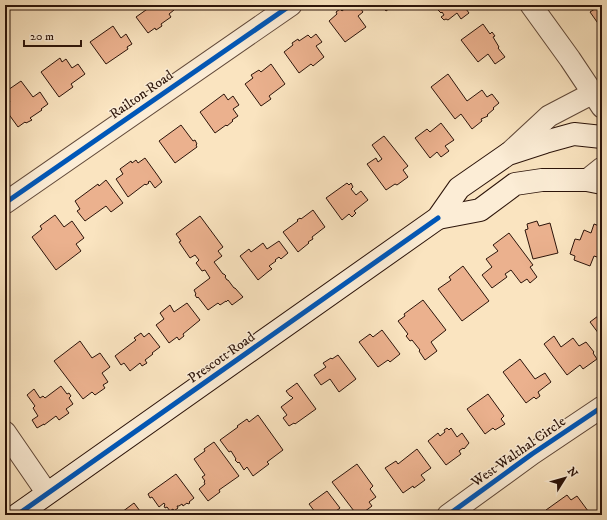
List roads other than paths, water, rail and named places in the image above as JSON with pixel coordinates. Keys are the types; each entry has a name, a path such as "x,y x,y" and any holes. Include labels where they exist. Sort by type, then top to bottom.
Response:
{"main road":[{"name":"Prescott Road","path":"17,515 438,218 459,188 508,154 574,134 602,137"},
{"name":"Prescott Road","path":"438,218 480,210 515,184 542,180 597,177"}],"street":[{"name":"Railton Road","path":"5,203 291,5"},
{"path":"531,5 599,97"},
{"name":"Prescott Road","path":"508,154 549,116 599,97"},
{"name":"West Walthal Circle","path":"448,515 532,454 602,407"},
{"path":"5,432 48,493"}]}
